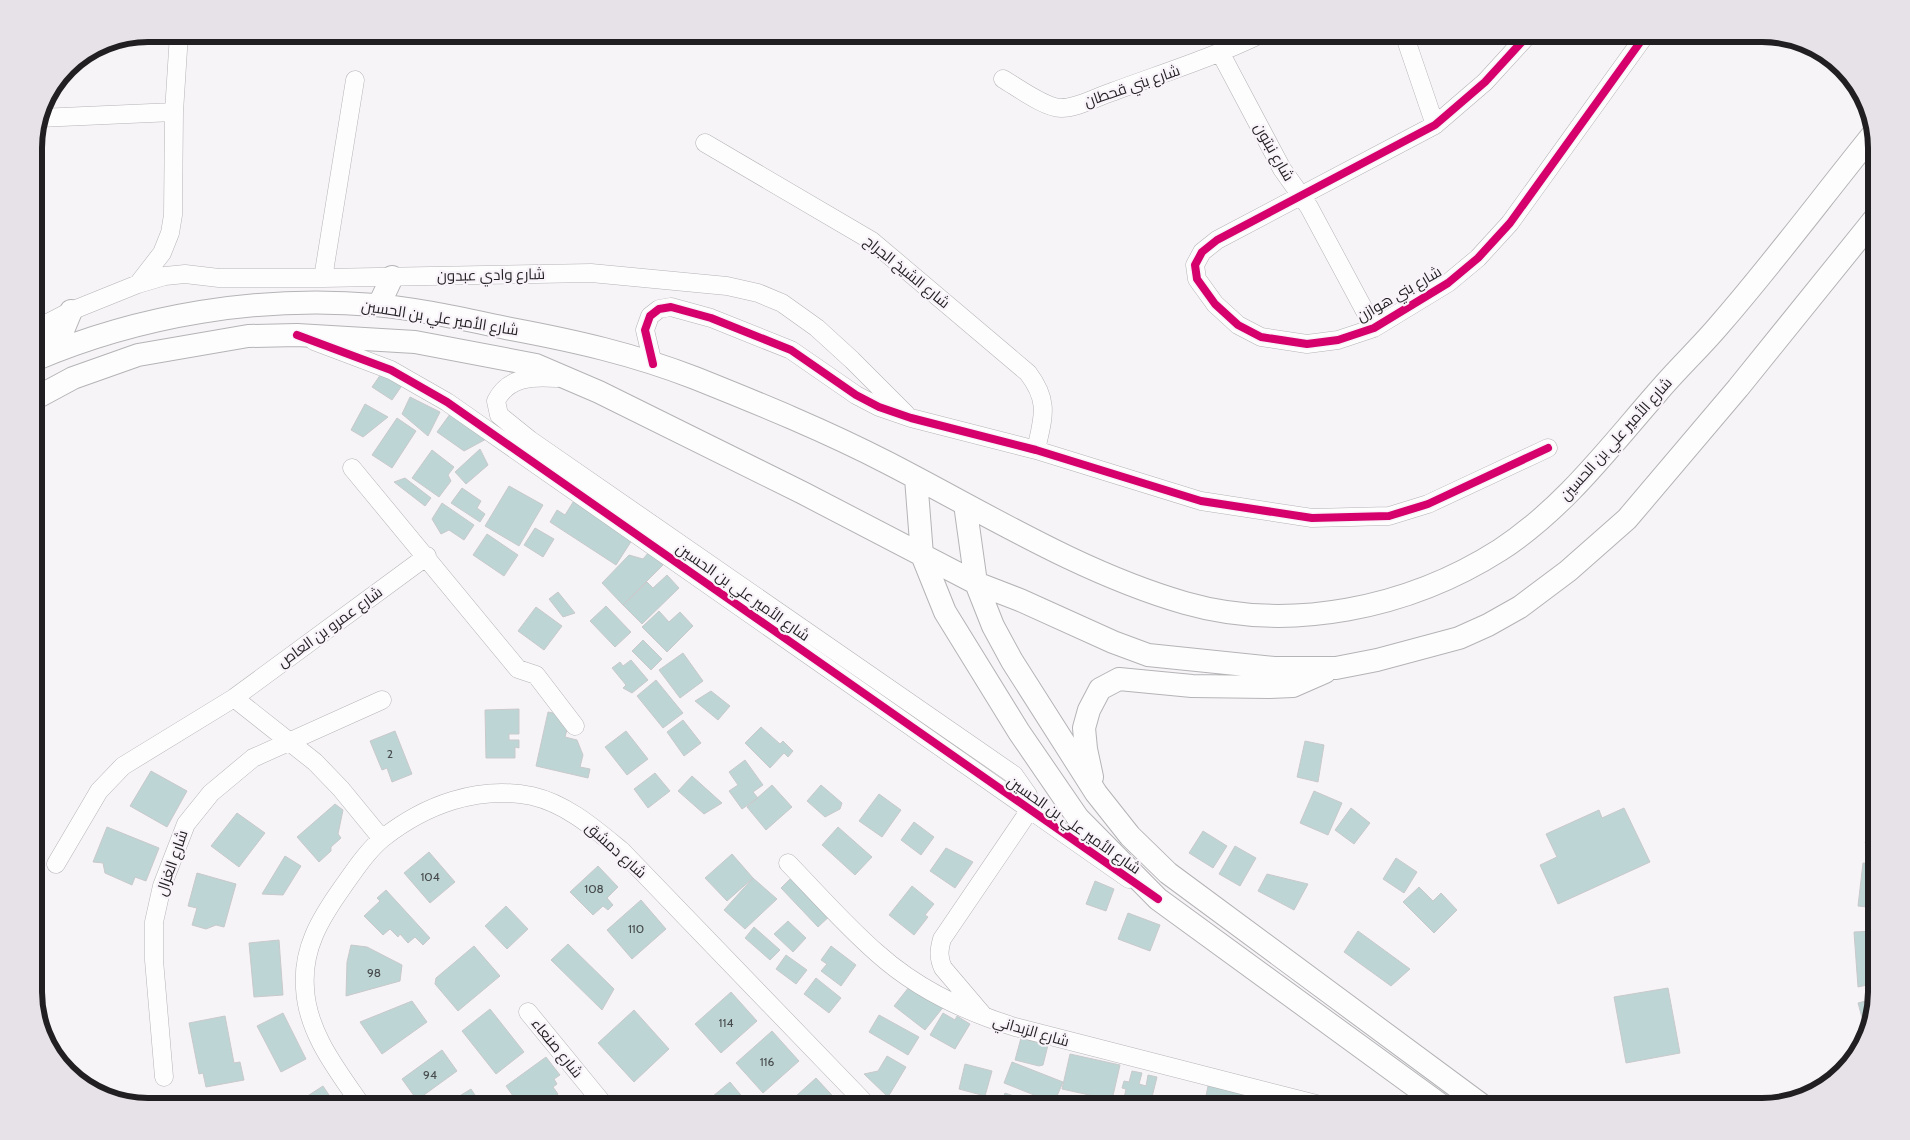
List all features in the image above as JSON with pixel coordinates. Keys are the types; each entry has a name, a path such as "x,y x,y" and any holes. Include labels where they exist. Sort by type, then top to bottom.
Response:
{"main road":[{"name":"شارع الأمير علي بن الحسين","path":"43,356 76,342 149,321 208,312 302,302 379,305 601,346 692,377 858,448 965,504 1112,576 1188,604 1251,614 1318,615 1370,604 1433,584 1500,549 1568,496 1662,387 1720,324 1867,142"},
{"name":"شارع الأمير علي بن الحسين","path":"43,394 73,378 138,355 248,336 297,334 415,342 536,365 811,497 976,583 1148,655 1274,668 1336,668 1377,660 1459,638 1488,625 1520,607 1568,572 1627,519 1738,388 1867,228"},
{"path":"379,305 392,277"},
{"path":"43,351 64,328 71,311"},
{"name":"شارع الأمير علي بن الحسين","path":"916,478 922,555 944,612 1078,818 1158,899 1431,1098"},
{"name":"شارع الأمير علي بن الحسين","path":"965,504 976,583 993,626 1012,662 1096,793 1130,836 1168,873 1472,1098"},
{"path":"1096,793 1086,749 1084,728 1088,710 1100,689 1119,679 1235,688 1292,686 1336,668"}],"street":[{"name":"شارع بني قحطان","path":"1003,79 1040,101 1060,108 1079,104 1221,54 1244,42"},
{"path":"1407,42 1435,125"},
{"name":"شارع بني هوازن","path":"1522,42 1485,82 1435,125 1300,194 1217,240 1202,252 1196,265 1197,280 1215,304 1238,325 1261,337 1306,344 1338,340 1374,328 1448,283 1478,258 1510,223 1640,42"},
{"path":"138,284 162,253 170,233 173,215 174,112 178,43"},
{"name":"شارع نبتون","path":"1221,54 1282,169 1300,194 1374,328"},
{"path":"323,278 355,80"},
{"path":"47,118 174,112"},
{"name":"شارع الشيخ الجراح","path":"705,143 872,241 1028,373 1039,387 1043,399 1044,414 1036,450"},
{"name":"شارع وادي عبدون","path":"43,325 71,311 138,284 165,276 185,274 220,278 323,278 591,273 728,286 758,293 782,303 817,328 911,418"},
{"path":"667,280 671,307"},
{"path":"653,364 645,330 650,316 659,309 671,307 711,318 791,350 856,395 879,407 911,418 1036,450 1201,501 1312,518 1389,516 1428,504 1548,448"},
{"name":"شارع الأمير علي بن الحسين","path":"297,334 391,370 439,397 1158,899"},
{"name":"شارع الأمير علي بن الحسين","path":"566,378 532,376 516,381 500,392 496,402 500,415 530,440 1014,775 1028,795 1030,811"},
{"path":"352,468 427,556 518,669 536,674 575,726"},
{"name":"شارع عمرو بن العاص","path":"56,864 86,810 110,777 123,766 234,698 427,556"},
{"path":"234,698 290,740 341,789 382,839"},
{"name":"شارع الغزال","path":"164,1077 154,960 154,922 173,854 186,824 211,793 253,758 382,700"},
{"name":"شارع دمشق","path":"356,1098 330,1060 314,1026 305,990 305,971 312,936 358,865 382,839 421,814 469,795 493,793 532,796 565,809 592,826 622,851 860,1098"},
{"path":"986,1018 943,968 939,959 939,950 942,939 1030,811"},
{"name":"شارع الزبداني","path":"788,863 877,953 901,972 952,1003 986,1018 1079,1044 1292,1098"},
{"name":"شارع صنعاء","path":"528,1012 598,1098"}],"building":[{"path":"383,371 403,384 392,400 372,387"},
{"path":"410,397 440,412 428,436 402,414"},
{"path":"365,404 388,417 363,437 351,430"},
{"path":"453,410 490,437 464,451 437,432"},
{"path":"397,418 416,431 392,468 372,455"},
{"path":"480,449 488,465 466,484 455,472"},
{"path":"432,450 454,467 448,475 451,481 439,497 412,478"},
{"path":"405,478 431,498 425,506 394,482"},
{"path":"509,486 543,505 519,546 485,526"},
{"path":"462,488 481,501 477,508 485,514 480,522 451,503"},
{"path":"575,499 634,537 616,565 550,522 557,510 565,515"},
{"path":"442,503 474,525 464,540 449,530 441,534 432,519"},
{"path":"535,528 554,539 543,557 524,545"},
{"path":"487,534 518,555 504,576 473,555"},
{"path":"649,552 663,565 623,605 602,583 629,555 643,559"},
{"path":"667,575 679,588 642,624 623,605 647,582 653,588"},
{"path":"558,592 575,613 563,617 549,599"},
{"path":"606,606 631,632 615,647 590,621"},
{"path":"536,607 562,626 544,650 518,631"},
{"path":"659,611 669,622 680,612 693,626 667,652 642,627"},
{"path":"643,640 662,659 651,670 632,651"},
{"path":"683,653 703,681 680,698 659,670"},
{"path":"631,660 648,680 632,693 623,688 626,685 612,668 620,662 623,666"},
{"path":"656,680 683,713 663,728 637,696"},
{"path":"711,691 730,706 718,720 695,701"},
{"path":"519,709 519,734 509,734 509,740 519,740 519,748 515,747 515,758 486,758 485,710"},
{"path":"548,712 563,715 561,725 568,726 565,737 577,740 583,755 580,767 590,769 588,778 536,766"},
{"path":"683,720 701,743 684,756 667,732"},
{"path":"761,727 780,744 783,741 793,751 788,757 784,753 770,768 745,743"},
{"path":"395,731 412,774 392,782 387,768 382,770 370,741"},
{"path":"626,731 648,759 627,775 605,747"},
{"path":"1305,741 1324,745 1318,782 1297,777"},
{"path":"745,760 763,785 753,792 758,798 742,809 729,791 738,785 729,772"},
{"path":"151,771 187,791 167,827 130,806"},
{"path":"655,773 670,791 648,808 634,789"},
{"path":"692,776 722,803 704,814 678,791"},
{"path":"772,785 792,807 766,830 747,807"},
{"path":"821,785 842,803 840,809 825,817 807,801"},
{"path":"1314,791 1342,803 1328,835 1300,823"},
{"path":"879,794 901,810 882,837 859,821"},
{"path":"335,804 343,810 338,834 341,838 319,862 297,837"},
{"path":"1351,808 1370,823 1354,844 1335,830"},
{"path":"1624,808 1650,862 1558,904 1540,865 1557,857 1546,834 1599,810 1602,818"},
{"path":"237,813 265,833 239,867 211,846"},
{"path":"914,822 934,837 921,855 901,840"},
{"path":"107,827 159,848 146,881 135,877 132,885 105,873 103,863 93,862"},
{"path":"838,827 872,857 855,875 822,845"},
{"path":"1203,831 1227,846 1213,868 1189,853"},
{"path":"1235,846 1256,858 1240,886 1219,874"},
{"path":"946,848 973,862 955,888 930,871"},
{"path":"429,852 455,882 430,903 404,873"},
{"path":"732,854 753,878 727,901 705,878"},
{"path":"285,856 301,866 283,895 262,894"},
{"path":"1396,858 1417,872 1404,893 1383,879"},
{"path":"1863,863 1868,863 1868,907 1858,906"},
{"path":"598,866 618,887 607,898 613,905 608,910 603,906 593,915 570,892"},
{"path":"197,873 236,884 224,927 216,925 206,929 192,925 197,908 188,906"},
{"path":"796,873 834,912 818,927 781,888"},
{"path":"1267,874 1308,884 1294,910 1258,891"},
{"path":"753,878 777,899 745,929 724,910"},
{"path":"1095,881 1114,889 1106,911 1086,904"},
{"path":"912,886 934,904 925,915 928,917 914,935 889,915"},
{"path":"1419,887 1433,901 1441,893 1457,910 1434,933 1403,902"},
{"path":"386,890 430,938 423,945 415,937 408,943 400,934 398,937 390,929 383,935 364,916 380,901 377,898"},
{"path":"641,900 666,929 632,959 607,930"},
{"path":"506,906 528,929 507,949 485,926"},
{"path":"1128,913 1160,925 1150,951 1118,939"},
{"path":"788,921 806,938 793,952 774,934"},
{"path":"754,927 780,950 770,960 745,938"},
{"path":"1358,931 1410,969 1391,986 1344,952"},
{"path":"1868,931 1868,985 1858,987 1854,932"},
{"path":"279,940 283,995 254,997 249,943"},
{"path":"568,944 614,989 602,1010 551,960"},
{"path":"351,945 367,947 402,965 400,981 346,996 347,962"},
{"path":"474,946 500,976 458,1011 435,984 436,978"},
{"path":"831,946 856,965 841,986 821,971 827,964 821,960"},
{"path":"786,955 807,970 796,984 776,969"},
{"path":"816,978 841,998 829,1013 804,994"},
{"path":"909,987 922,996 926,990 945,1005 925,1030 894,1006"},
{"path":"1668,988 1680,1053 1626,1063 1614,997"},
{"path":"731,992 757,1021 721,1053 695,1024"},
{"path":"412,1001 427,1022 382,1054 360,1022"},
{"path":"1867,1001 1863,1021 1858,1003"},
{"path":"490,1009 524,1052 496,1074 462,1031"},
{"path":"634,1010 669,1049 634,1082 598,1043"},
{"path":"283,1013 306,1059 281,1072 257,1026"},
{"path":"943,1013 955,1020 957,1016 970,1024 955,1049 930,1035"},
{"path":"879,1015 919,1037 908,1055 869,1032"},
{"path":"225,1016 234,1063 240,1062 244,1080 206,1087 203,1073 199,1074 189,1023"},
{"path":"772,1031 799,1061 763,1093 736,1063"},
{"path":"1021,1038 1048,1045 1043,1065 1039,1066 1015,1060"},
{"path":"442,1050 457,1071 420,1098 416,1098 402,1079"},
{"path":"1070,1054 1120,1065 1112,1098 1103,1098 1062,1089"},
{"path":"887,1056 906,1067 888,1097 864,1074 878,1071"},
{"path":"546,1057 560,1075 554,1079 557,1084 553,1087 558,1094 553,1098 514,1098 506,1086"},
{"path":"1012,1062 1063,1082 1056,1098 1042,1098 1004,1083"},
{"path":"965,1064 992,1071 985,1096 959,1089"},
{"path":"1132,1071 1142,1073 1139,1084 1146,1086 1148,1075 1157,1077 1152,1098 1124,1098 1126,1089 1122,1088 1124,1081 1129,1082"},
{"path":"816,1078 835,1098 794,1098"},
{"path":"730,1082 743,1098 711,1098"},
{"path":"323,1086 331,1098 304,1098"},
{"path":"1208,1086 1247,1093 1246,1098 1206,1098"},
{"path":"471,1089 477,1098 456,1098"},
{"path":"1005,1093 1020,1098 1003,1098"}],"cycle path":[{"path":"1522,42 1485,82 1435,125 1217,240 1202,252 1195,265 1197,279 1215,304 1238,325 1261,337 1307,344 1338,340 1374,328 1448,283 1478,258 1510,223 1640,42"},
{"path":"653,364 645,330 650,316 659,309 671,307 711,318 791,350 856,395 879,407 911,418 1036,450 1201,501 1312,518 1389,516 1428,504 1548,448"},
{"path":"297,335 391,370 447,402 1158,899"}]}
